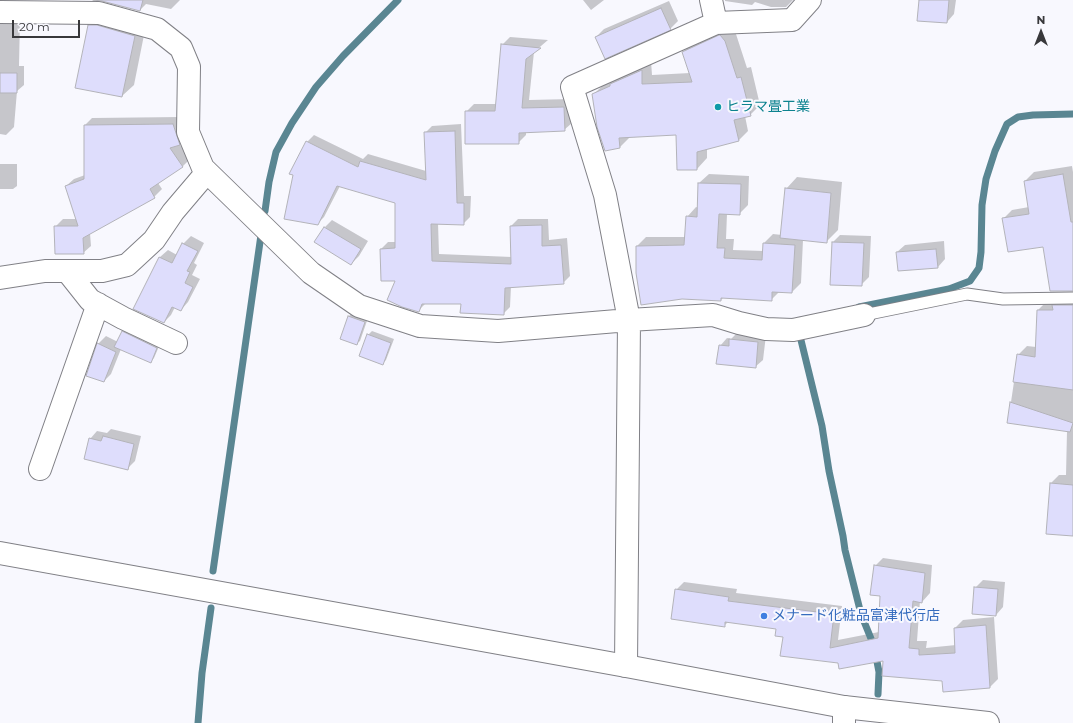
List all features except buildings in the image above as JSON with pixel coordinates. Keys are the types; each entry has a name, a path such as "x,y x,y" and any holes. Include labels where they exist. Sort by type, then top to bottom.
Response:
{"street":[{"path":"711,0 716,23"},
{"path":"626,666 629,320 605,195 572,87 716,23 792,20 810,0"},
{"path":"0,12 99,13 157,29 181,48 189,67 188,132 203,168 311,273 358,306 420,326 498,331 629,320 713,315 766,329 803,328 864,315"},
{"path":"0,278 45,271 102,271 127,265 154,240 173,212 207,172"},
{"path":"67,271 90,300 123,318 176,343"},
{"path":"40,469 98,304"},
{"path":"0,553 626,666 844,715 944,719 988,723"}],"lane":[{"path":"864,315 967,294 1003,300 1073,298"}],"waterway":[{"path":"265,211 269,182 276,152 292,123 316,87 343,56 398,0"},
{"path":"859,307 949,289 970,281 979,268 981,252 982,205 986,179 995,151 1007,124 1018,117 1073,114"},
{"path":"213,571 261,235"},
{"path":"799,332 822,426 829,471 845,550 861,614 874,646 879,672 878,694"},
{"path":"198,723 202,673 211,608"}],"place":[{"name":"ヒラマ畳工業","path":"718,107"},
{"name":"メナード化粧品富津代行店","path":"764,616"}]}
